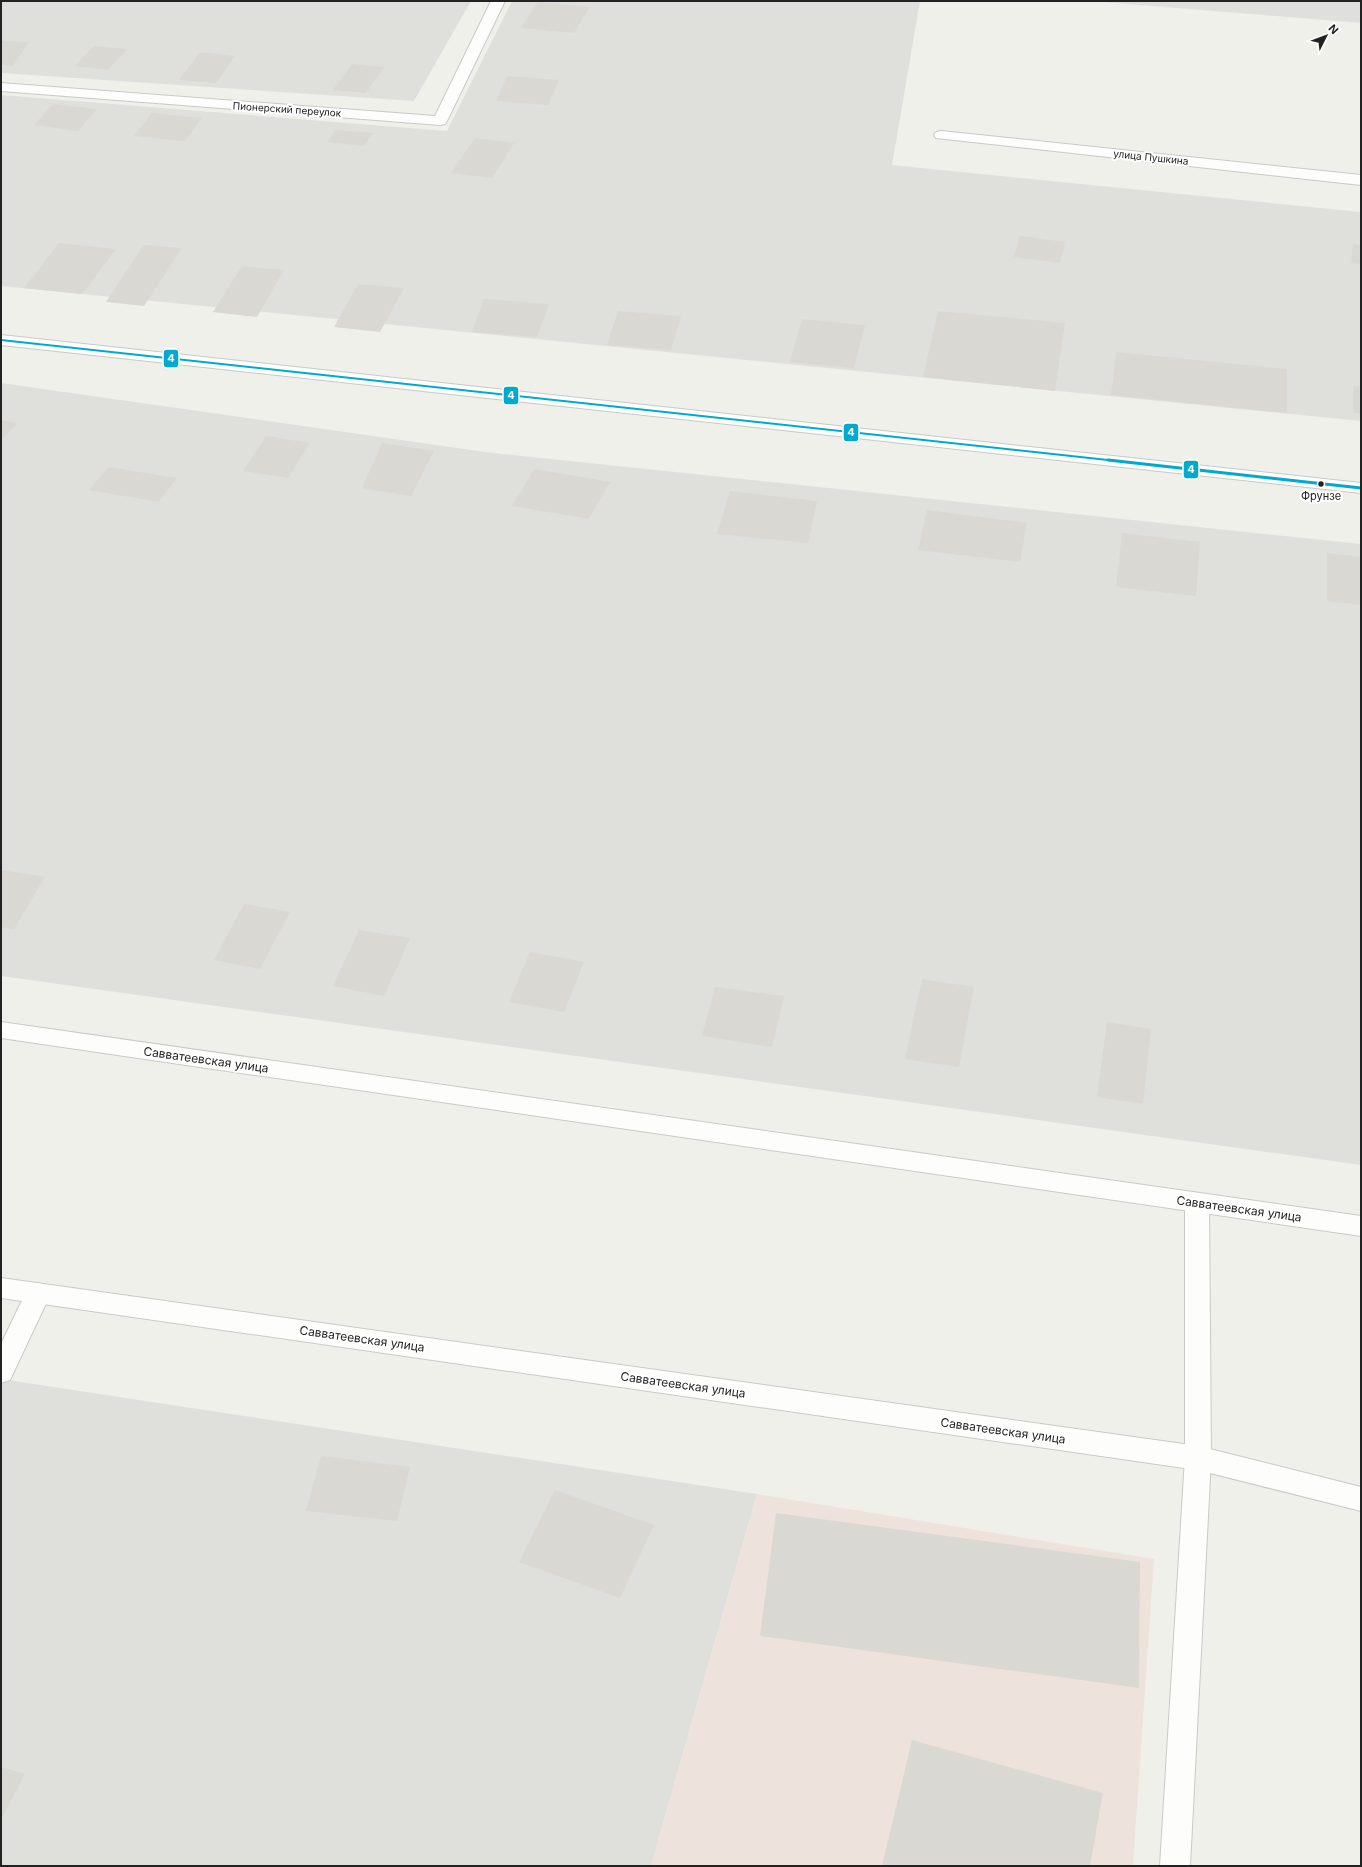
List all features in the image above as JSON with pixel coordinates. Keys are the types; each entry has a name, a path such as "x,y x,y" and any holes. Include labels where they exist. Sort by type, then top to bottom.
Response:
{"street":[{"name":"Пионерский переулок","path":"1,87 440,121 498,1"},
{"name":"улица Пушкина","path":"941,135 1361,180"},
{"path":"1,340 1361,488"},
{"name":"Савватеевская улица","path":"1,1030 1361,1226"},
{"path":"1175,1866 1198,1458 1197,1203"},
{"name":"Савватеевская улица","path":"1,1288 1198,1458 1361,1499"},
{"path":"1,1372 38,1293"}],"shaded area":[{"path":"1,1 471,1 414,101 1,73"},
{"path":"512,1 920,1 892,165 1361,212 1361,421 1,286 1,95 447,131"},
{"path":"1091,1 1361,1 1361,23"},
{"path":"1,383 485,452 1361,544 1361,1165 1,976"},
{"path":"1,1379 757,1494 651,1866 1,1866"},
{"path":"757,1494 1154,1559 1133,1866 651,1866"}],"building":[{"path":"538,2 590,7 574,33 521,28"},
{"path":"1,41 29,42 13,66 1,65"},
{"path":"94,46 127,49 108,70 75,66"},
{"path":"200,52 235,56 216,83 179,80"},
{"path":"352,64 384,67 366,93 333,90"},
{"path":"507,76 559,80 548,105 496,101"},
{"path":"53,104 97,109 78,131 34,125"},
{"path":"152,113 202,118 185,141 134,136"},
{"path":"336,130 373,133 364,146 327,142"},
{"path":"475,138 514,143 492,178 451,173"},
{"path":"1020,236 1065,242 1060,263 1014,257"},
{"path":"59,243 116,249 82,294 24,288"},
{"path":"1353,244 1361,245 1361,264 1351,263"},
{"path":"144,245 182,248 144,306 106,302"},
{"path":"242,266 284,270 257,317 213,312"},
{"path":"358,284 404,288 380,332 334,327"},
{"path":"484,299 549,304 537,337 472,332"},
{"path":"618,311 681,316 671,350 607,345"},
{"path":"938,311 1065,323 1055,391 923,377"},
{"path":"802,319 865,325 854,368 790,362"},
{"path":"1116,352 1287,369 1287,413 1111,395"},
{"path":"1353,386 1361,386 1361,414 1353,413"},
{"path":"1,420 17,423 1,441"},
{"path":"266,436 310,443 288,478 243,471"},
{"path":"382,443 434,451 411,496 362,488"},
{"path":"108,467 177,478 159,502 89,490"},
{"path":"534,469 610,482 589,519 512,506"},
{"path":"730,491 817,501 808,543 717,534"},
{"path":"927,510 1027,523 1020,562 918,550"},
{"path":"1122,533 1200,542 1196,596 1116,587"},
{"path":"1327,553 1361,557 1361,605 1327,601"},
{"path":"1,870 45,877 14,929 1,927"},
{"path":"244,904 290,912 260,969 214,960"},
{"path":"359,930 410,938 384,996 333,986"},
{"path":"530,952 584,962 564,1012 509,1002"},
{"path":"922,979 974,987 959,1067 905,1059"},
{"path":"715,987 784,996 772,1047 702,1036"},
{"path":"1107,1022 1151,1029 1143,1104 1097,1097"},
{"path":"321,1456 410,1467 397,1521 306,1511"},
{"path":"555,1490 654,1525 620,1598 519,1562"},
{"path":"776,1513 1140,1562 1139,1688 760,1636"},
{"path":"912,1740 1103,1793 1090,1866 882,1866"},
{"path":"1,1767 25,1774 1,1820"}],"transit line":[{"name":"4","path":"1,340 1361,488"}],"place":[{"name":"Фрунзе","path":"1321,484"}]}
